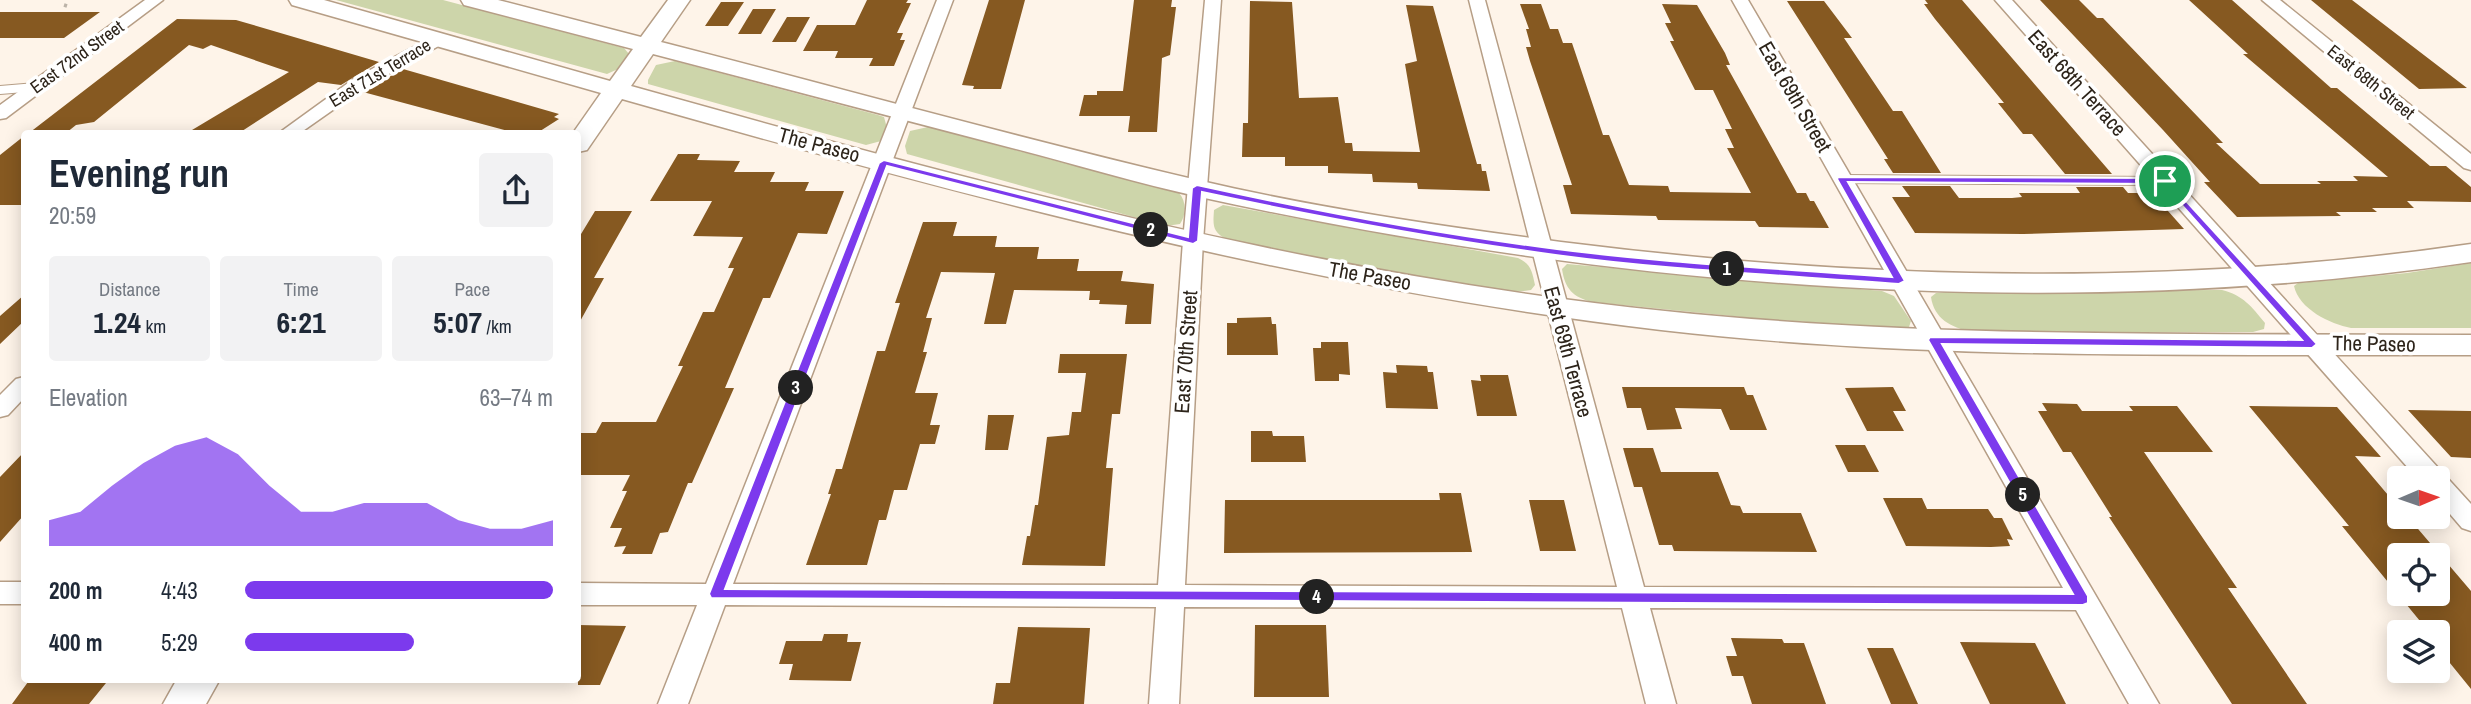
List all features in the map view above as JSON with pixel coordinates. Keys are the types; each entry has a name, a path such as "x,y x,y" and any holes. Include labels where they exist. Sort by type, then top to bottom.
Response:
{"main road":[{"name":"The Paseo","path":"300,0 884,163 1193,241 1350,273 1556,308 1778,330 1934,340 2471,345"},
{"path":"472,0 1197,188 1336,217 1541,250 1754,272 1899,281 2083,282 2252,277 2471,253"},
{"path":"581,140 679,0"},
{"path":"183,704 197,683"}],"street":[{"name":"East 72nd Street","path":"0,114 155,0"},
{"path":"673,704 945,0"},
{"name":"East 70th Street","path":"1164,704 1193,241 1213,0"},
{"name":"East 69th Terrace","path":"1478,0 1661,704"},
{"name":"East 69th Street","path":"1740,0 2144,704"},
{"name":"East 68th Terrace","path":"2003,0 2421,466"},
{"name":"East 68th Street","path":"2270,0 2471,164"},
{"name":"East 71st Terrace","path":"292,130 370,77 438,39"},
{"path":"0,409 21,388"},
{"path":"2450,497 2471,521"},
{"path":"0,593 21,593"},
{"path":"581,594 2083,599"}],"lane":[{"path":"0,90 37,87"},
{"path":"1842,179 2165,181"}],"green space":[{"path":"336,0 443,0 624,48 629,54 618,69 607,74"},
{"path":"675,61 878,115 884,117 887,128 881,141 866,145 648,84 656,65"},
{"path":"928,127 1179,193 1185,208 1184,217 1180,224 1166,226 907,154 905,146 910,131"},
{"path":"1223,205 1518,258 1530,268 1535,285 1531,290 1521,291 1490,289 1227,239 1218,234 1214,224 1214,210"},
{"path":"2471,263 2471,328 2351,328 2316,314 2302,302 2294,286 2298,283 2407,273"},
{"path":"1567,264 1882,291 1894,296 1911,321 1909,327 1895,328 1762,319 1592,302 1575,295 1568,287 1562,269"},
{"path":"2222,290 2246,302 2265,323 2264,329 2253,332 1971,332 1945,321 1936,311 1931,297 1936,293 1954,291"}],"building":[{"path":"867,0 908,0 906,3 911,3 897,33 903,33 900,40 905,40 894,66 869,66 873,58 835,58 838,51 803,51 817,25 855,25"},
{"path":"989,0 1025,0 1001,89 973,89 974,86 962,85"},
{"path":"1134,0 1172,0 1171,7 1176,7 1170,55 1162,58 1157,132 1128,132 1130,116 1079,116 1084,95 1097,95 1097,91 1123,91"},
{"path":"1925,0 1962,0 2112,174 2065,174 2032,134 2023,134 1998,103 2004,103 1935,19 1924,4 1928,4"},
{"path":"2040,0 2079,0 2097,18 2103,18 2223,143 2216,143 2260,184 2321,184 2317,181 2358,181 2353,176 2388,177 2243,54 2248,54 2189,0 2232,0 2331,88 2337,88 2430,166 2446,166 2471,187 2471,202 2407,201 2414,208 2372,208 2377,212 2336,212 2341,216 2237,217 2204,182 2210,182 2163,130"},
{"path":"2311,0 2352,0 2467,88 2419,89"},
{"path":"1250,1 1292,2 1299,98 1338,97 1345,143 1352,143 1353,151 1420,152 1405,64 1417,61 1406,5 1433,6 1477,164 1481,164 1482,171 1486,171 1490,191 1418,189 1417,183 1373,182 1372,174 1328,173 1328,166 1285,166 1285,157 1242,157 1243,123 1248,123"},
{"path":"1787,1 1824,1 1852,38 1844,38 1893,111 1902,111 1941,173 1893,173 1884,159 1888,159"},
{"path":"721,2 744,2 728,26 705,26"},
{"path":"1520,4 1541,4 1550,29 1558,29 1563,43 1572,43 1603,135 1609,135 1629,185 1668,186 1670,192 1751,193 1727,148 1734,148 1725,129 1732,129 1713,90 1695,90 1670,41 1674,41 1665,23 1671,23 1662,4 1697,5 1725,53 1730,65 1726,65 1797,193 1806,193 1810,201 1814,201 1829,228 1759,227 1755,221 1658,220 1656,216 1571,214 1563,185 1572,185 1530,61 1526,47 1531,47 1526,29 1529,29"},
{"path":"753,9 776,9 761,34 738,34"},
{"path":"0,12 100,12 64,38 0,38"},
{"path":"787,17 810,17 796,42 772,42"},
{"path":"177,19 236,20 379,62 341,85 318,82 244,130 192,130 289,72 211,45 203,49 189,45 94,122 76,125 70,130 33,130"},
{"path":"403,69 559,114 554,117 559,119 542,130 505,130 363,92"},
{"path":"21,138 21,205 0,205 0,155"},
{"path":"678,154 700,154 697,160 740,161 734,172 775,172 770,182 809,182 805,191 844,191 827,234 798,233 770,298 763,298 725,388 734,388 692,483 688,483 668,532 660,533 652,554 622,554 626,546 614,547 622,528 610,528 627,491 622,491 630,475 581,475 581,433 596,433 602,422 656,422 683,366 678,366 703,312 714,312 734,268 728,268 743,237 693,236 712,201 650,201"},
{"path":"1902,186 1950,186 1959,198 2012,198 2022,197 2019,193 2080,193 2076,187 2123,187 2128,193 2152,193 2184,229 2023,234 1915,233 1892,197 1910,197"},
{"path":"595,211 632,211 594,278 604,278 581,320 581,234"},
{"path":"923,222 957,222 953,236 997,236 995,247 1039,247 1037,259 1079,259 1077,271 1123,271 1121,281 1154,284 1151,324 1125,324 1127,305 1099,304 1100,300 1089,300 1090,291 1014,290 1006,324 984,324 995,273 941,272 926,318 932,318 923,352 927,352 915,393 938,393 930,425 940,425 935,444 920,444 907,490 894,490 886,520 879,520 867,565 806,565 831,494 828,494 836,469 842,469 877,351 885,351 900,303 895,303"},
{"path":"21,298 21,324 0,344 0,316"},
{"path":"1271,317 1272,324 1276,324 1278,355 1227,355 1227,323 1237,323 1237,318"},
{"path":"1321,342 1348,342 1350,375 1339,374 1339,381 1315,381 1313,348 1321,348"},
{"path":"1060,354 1127,354 1120,414 1112,414 1106,468 1113,468 1105,566 1022,565 1035,505 1038,505 1047,437 1069,435 1072,412 1081,412 1086,373 1058,373"},
{"path":"1396,365 1427,366 1428,372 1433,372 1438,409 1386,408 1383,372 1397,373"},
{"path":"1480,375 1508,375 1517,416 1477,416 1471,380 1481,381"},
{"path":"1622,387 1744,387 1747,395 1753,395 1767,430 1730,430 1721,409 1675,408 1682,429 1647,430 1641,408 1627,408"},
{"path":"1893,387 1906,411 1893,411 1904,431 1867,431 1845,388"},
{"path":"2042,403 2077,404 2082,411 2133,411 2129,406 2177,406 2213,452 2144,452 2237,588 2228,588 2307,704 2232,704 2109,517 2112,517 2071,452 2063,452 2038,411 2047,411"},
{"path":"2249,406 2337,407 2381,457 2355,456 2387,494 2387,529 2418,529 2430,543 2387,543 2387,581 2342,526 2349,526"},
{"path":"2408,410 2471,411 2471,458 2451,457"},
{"path":"988,415 1014,415 1008,450 985,450"},
{"path":"1251,431 1272,431 1273,436 1304,436 1306,462 1251,462"},
{"path":"1835,445 1865,445 1879,472 1848,472"},
{"path":"1623,448 1653,448 1661,472 1718,472 1731,505 1740,506 1743,513 1801,513 1817,552 1674,551 1672,545 1659,545 1642,487 1634,487"},
{"path":"21,455 21,518 0,542 0,477"},
{"path":"1439,493 1461,493 1472,552 1224,553 1225,500 1440,500"},
{"path":"1883,498 1922,498 1927,509 1988,509 1994,518 2002,518 2013,540 2007,539 2010,546 1906,546"},
{"path":"1529,500 1564,500 1576,551 1540,551"},
{"path":"2450,566 2471,591 2471,689 2450,663 2450,620 2419,620 2408,606 2450,606"},
{"path":"581,625 626,626 600,685 578,685 581,683"},
{"path":"1255,625 1326,625 1329,697 1254,697"},
{"path":"1018,627 1090,628 1084,704 993,704 996,683 1010,683"},
{"path":"824,634 848,634 847,642 861,642 851,681 789,680 793,664 779,664 786,641 822,641"},
{"path":"1731,638 1782,639 1784,643 1804,643 1826,704 1752,704 1743,676 1732,676 1726,656 1737,656"},
{"path":"1960,642 2035,643 2066,704 1990,704"},
{"path":"1867,648 1893,648 1918,704 1891,704"},
{"path":"27,683 106,683 89,704 12,704"}],"route":[{"path":"884,163 1193,241 1197,188 1311,213 1541,250 1643,262 1899,281 1842,179 2165,181 2312,344 1934,340 2083,599 716,594 884,163"}]}
